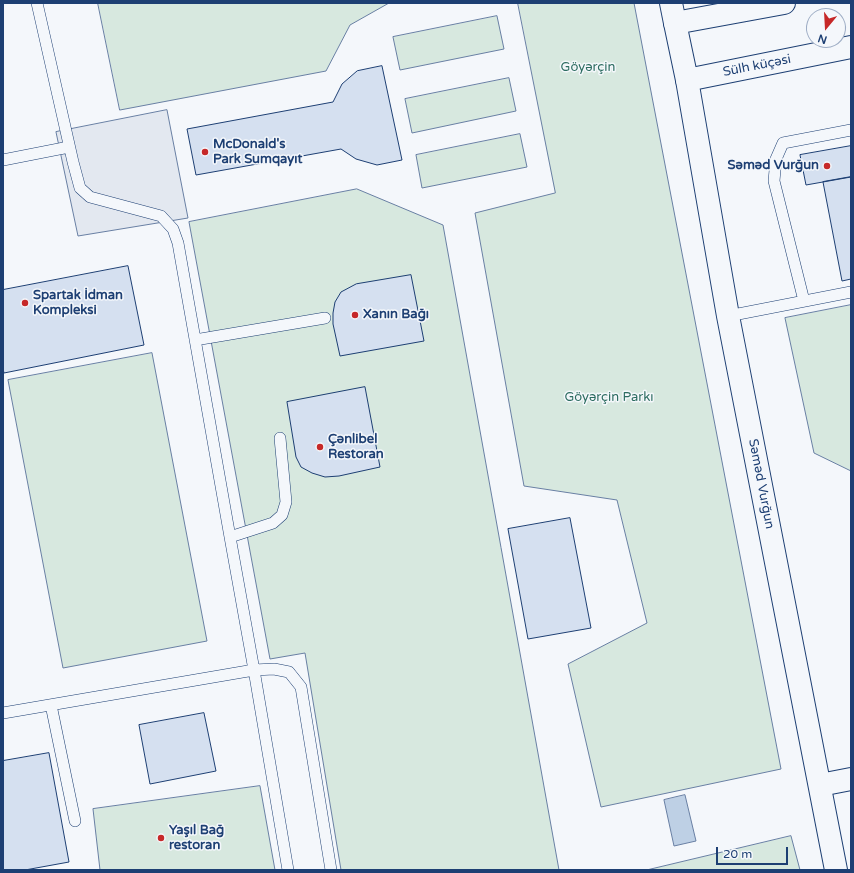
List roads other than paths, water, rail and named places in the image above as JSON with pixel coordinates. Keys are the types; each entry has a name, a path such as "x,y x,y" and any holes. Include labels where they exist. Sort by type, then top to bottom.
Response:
{"main road":[{"path":"673,13 784,3"},
{"name":"Səməd Vurğun","path":"673,13 687,80 728,316 836,870"},
{"name":"Sülh küçəsi","path":"687,80 851,47"},
{"path":"820,785 851,779"}],"lane":[{"path":"37,3 74,170 80,188 90,197 161,216 173,229 178,243 288,870"},
{"path":"804,301 774,181 776,159 783,143 851,130"},
{"path":"3,160 69,147"},
{"path":"728,316 851,292"},
{"path":"195,340 325,318"},
{"path":"230,537 273,523 282,515 286,502 280,438"},
{"path":"3,713 254,670 274,669 289,672 301,687 331,870"},
{"path":"51,705 75,821"}],"water":[{"path":"685,795 696,841 674,846 664,800"}],"place":[{"name":"McDonald's Park Sumqayıt","path":"205,152"},
{"name":"Səməd Vurğun","path":"827,166"},
{"name":"Spartak İdman Kompleksi","path":"25,303"},
{"name":"Xanın Bağı","path":"355,315"},
{"name":"Çənlibel Restoran","path":"320,447"},
{"name":"Yaşıl Bağ restoran","path":"161,838"}],"park label":[{"name":"Göyərçin","path":"588,68"},
{"name":"Göyərçin Parkı","path":"609,398"}]}
